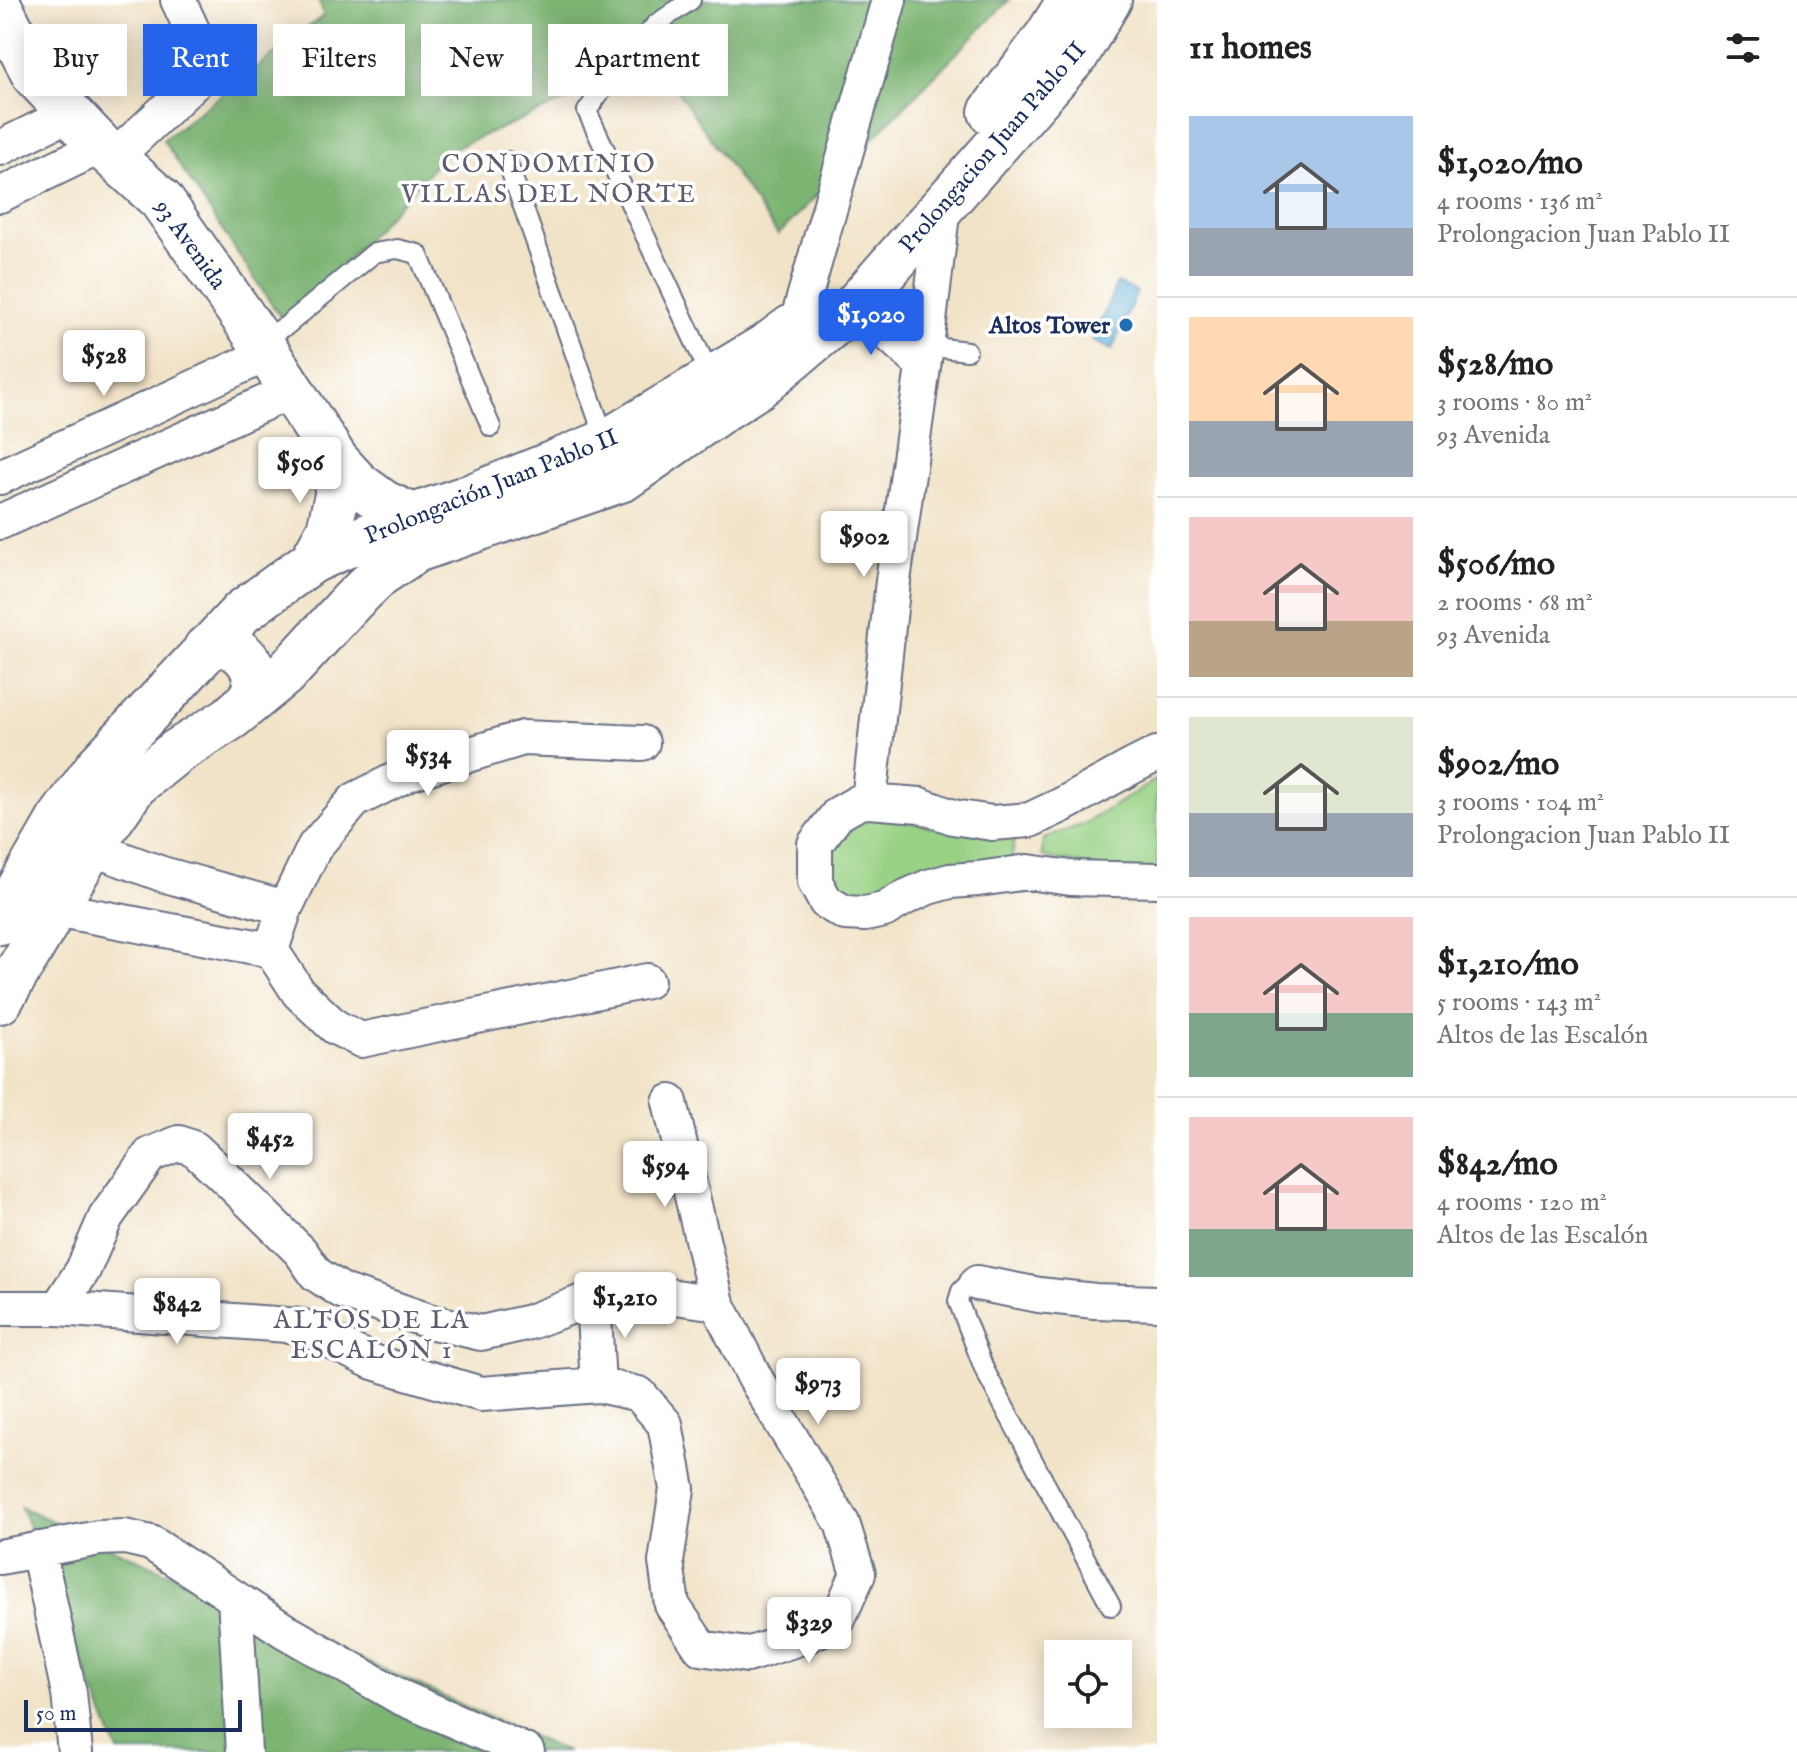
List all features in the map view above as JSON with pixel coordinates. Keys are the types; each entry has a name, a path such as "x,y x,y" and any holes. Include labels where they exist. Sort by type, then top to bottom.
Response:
{"main road":[{"name":"Prolongación Juan Pablo II","path":"0,922 59,820 91,775 242,612 312,561 413,516 472,496 606,442 769,344 836,289 955,160 1048,35 1070,0"},
{"name":"Prolongacion Juan Pablo II","path":"0,1001 91,848 135,785 176,752 232,717 287,672 380,574 416,550 623,479 759,386 853,308 1077,54 1109,0"},
{"name":"93 Avenida","path":"0,7 34,75 107,152 161,200 263,347 336,460 375,497 413,516"},
{"path":"312,561 329,530 337,495 336,460"},
{"path":"206,648 221,645 236,649 248,659 254,673 255,688 248,702 232,717"}],"street":[{"path":"0,195 107,152 210,68 178,0"},
{"path":"797,323 889,0"},
{"path":"0,148 71,113"},
{"path":"869,801 893,581 943,206"},
{"path":"853,308 893,338 924,355"},
{"path":"0,477 263,347"},
{"path":"0,522 291,391"},
{"path":"271,950 285,908 315,846 355,800 409,773 523,738 642,743"},
{"path":"1157,754 1030,820 992,823 953,817 920,805 859,802 838,814 815,844 815,882 826,902 845,913 865,914 884,910 917,892 950,881 1028,872 1071,878 1157,880"},
{"path":"1028,872 1030,820"},
{"path":"91,848 162,874 285,908"},
{"path":"55,909 271,950 299,993 335,1027 361,1040 647,981"},
{"path":"0,1308 58,1308 301,1326 373,1362 481,1394 598,1385 639,1394 665,1424 677,1489 666,1562 672,1605 701,1648 747,1655 808,1635 837,1621 858,1574 842,1523 755,1378 717,1303 670,1102"},
{"path":"58,1308 83,1270 106,1217 150,1155 179,1143 195,1149 231,1183 301,1252 316,1274 342,1291 429,1321 481,1333 530,1322 593,1298 641,1292 717,1303"},
{"path":"301,1326 316,1274"},
{"path":"977,1283 1039,1295 1157,1303"},
{"path":"593,1298 598,1385"},
{"path":"0,1557 99,1538 125,1537 151,1543 285,1631 400,1697 527,1752"},
{"path":"38,1549 69,1693 75,1752"},
{"path":"235,1598 244,1752"}],"lane":[{"path":"691,0 655,25 613,74 587,111 712,379"},
{"path":"507,161 606,442"},
{"path":"263,347 374,253 397,249 418,254 491,427"},
{"path":"924,355 967,351"},
{"path":"977,1283 967,1285 958,1301 985,1371 1111,1606"}],"green space":[{"path":"318,0 1009,0 778,235 681,96 728,96 728,24 548,24 548,96 577,96 449,150 286,326 163,140 220,96 257,96 257,67 273,55 273,96 405,96 405,24 312,24 324,15"},
{"path":"1157,779 1157,871 1109,870 1042,856 1043,839 1084,824"},
{"path":"867,818 896,818 930,826 1014,836 1012,859 876,898 857,898 840,884 832,855 844,835"},
{"path":"21,1507 567,1752 118,1752"}],"water":[{"path":"1117,283 1137,292 1112,350 1092,341"}],"place":[{"name":"Altos Tower","path":"1126,325"}],"district":[{"name":"CONDOMINIO VILLAS DEL NORTE","path":"549,178"},
{"name":"ALTOS DE LA ESCALÓN 1","path":"372,1334"}]}
